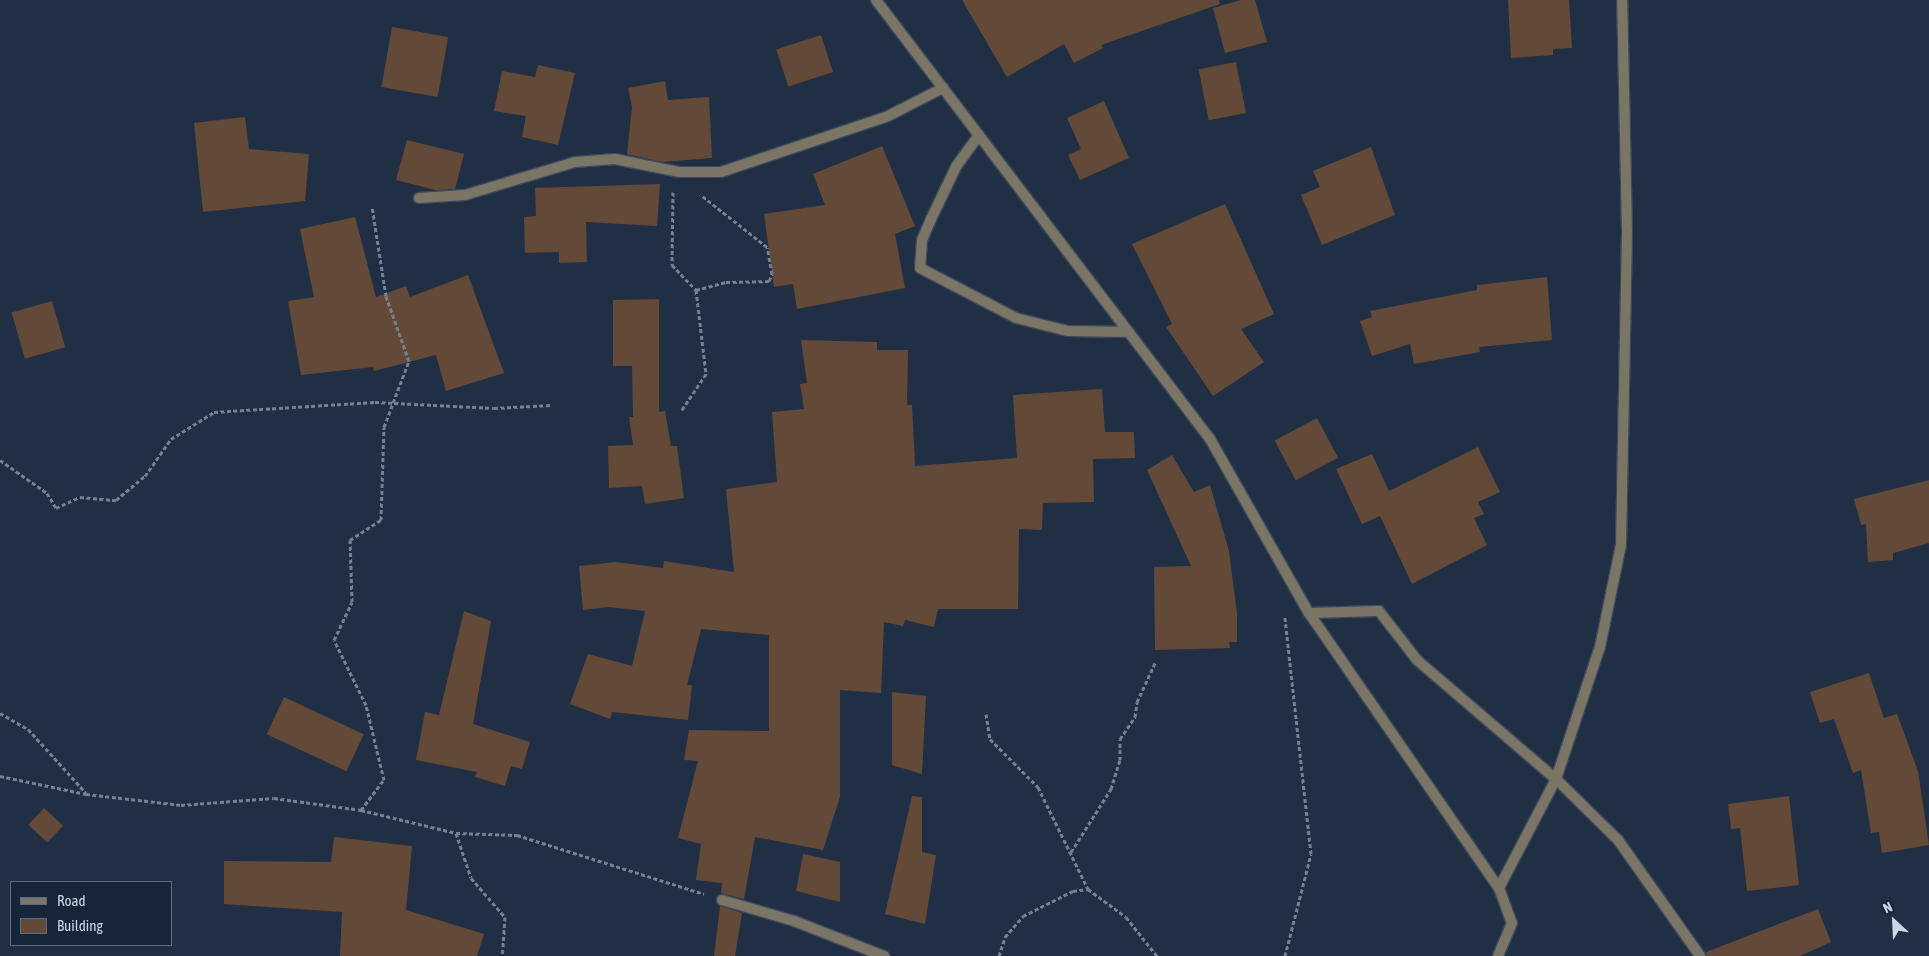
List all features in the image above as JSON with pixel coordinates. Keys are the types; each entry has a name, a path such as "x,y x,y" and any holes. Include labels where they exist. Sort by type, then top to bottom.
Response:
{"street":[{"path":"876,0 1210,439 1309,613 1499,888 1512,924 1498,956"},
{"path":"1499,888 1556,779 1600,646 1621,544 1627,231 1622,0"},
{"path":"419,198 465,195 575,162 615,159 679,172 721,172 759,163 888,116 943,88"},
{"path":"979,135 956,167 931,219 922,240 920,268 1016,318 1068,331 1129,332"},
{"path":"1309,613 1379,612 1417,660 1556,779 1618,840 1700,956"},
{"path":"722,900 794,921 884,956"}],"path":[{"path":"681,411 706,374 696,290 672,265 670,211 679,172 767,247 772,274 769,280 726,282 696,290"},
{"path":"361,810 384,780 366,704 334,640 352,602 350,540 381,520 384,427 395,403 409,361 386,296 372,207"},
{"path":"0,460 47,494 56,508 80,497 116,500 145,476 171,439 214,412 395,403 494,408 551,405"},
{"path":"1284,614 1296,688 1297,757 1311,854 1285,956"},
{"path":"1071,852 1111,789 1120,760 1120,739 1135,717 1137,702 1155,663"},
{"path":"0,712 28,728 86,794"},
{"path":"986,714 990,739 1038,787 1088,889 1126,916 1158,956"},
{"path":"0,776 86,794 181,804 274,798 361,810 456,833 517,835 722,900"},
{"path":"456,833 471,878 505,917 502,956"},
{"path":"999,956 1004,938 1023,916 1047,902 1088,889"}],"building":[{"path":"962,0 1219,0 1220,4 1101,45 1103,48 1074,63 1064,44 1007,77"},
{"path":"1241,0 1255,0 1267,42 1225,53 1213,8"},
{"path":"1508,0 1569,0 1572,48 1553,49 1553,55 1511,58"},
{"path":"392,27 448,37 438,97 381,87"},
{"path":"821,35 833,72 788,87 776,50"},
{"path":"1236,62 1246,113 1209,120 1199,69"},
{"path":"538,65 575,73 558,145 522,137 526,116 494,111 502,71 535,77"},
{"path":"665,81 668,100 709,97 712,158 662,162 627,154 632,107 628,88"},
{"path":"1104,101 1129,158 1080,180 1068,155 1081,149 1067,118"},
{"path":"245,117 249,149 309,154 305,201 203,212 194,123"},
{"path":"407,140 464,154 455,189 435,190 396,180"},
{"path":"882,146 915,226 895,234 905,288 797,309 793,284 774,287 764,214 825,205 813,174"},
{"path":"1371,147 1395,215 1322,245 1301,195 1320,187 1313,171"},
{"path":"660,184 657,226 586,222 587,262 559,263 559,252 525,253 524,217 536,216 535,188"},
{"path":"1225,204 1274,314 1241,329 1264,362 1213,396 1166,327 1172,324 1132,244"},
{"path":"355,217 376,297 406,286 410,297 468,275 504,373 446,391 436,355 374,371 373,367 301,375 288,301 314,297 300,229"},
{"path":"1547,277 1552,340 1479,347 1480,352 1414,364 1410,344 1372,356 1360,321 1372,317 1370,311 1477,290 1477,285"},
{"path":"659,299 659,412 665,411 671,446 677,446 684,498 645,504 642,486 609,488 608,446 633,445 629,417 633,417 632,366 613,366 613,300"},
{"path":"52,301 65,347 25,359 12,313"},
{"path":"801,340 877,342 877,350 908,350 907,405 912,405 915,466 1017,458 1013,395 1102,389 1105,432 1134,432 1135,458 1093,459 1094,502 1043,503 1042,530 1019,529 1018,609 938,609 934,627 905,620 903,626 884,622 881,693 840,690 840,797 823,850 755,837 744,899 721,893 722,883 696,880 701,844 678,838 698,761 684,760 689,730 769,731 769,635 701,629 687,685 692,685 688,720 612,712 610,719 570,704 588,654 632,666 645,611 609,607 583,610 579,566 615,562 663,568 664,561 734,572 726,489 777,482 772,412 804,409 800,384 807,383"},
{"path":"1317,418 1338,458 1296,480 1275,441"},
{"path":"1478,447 1500,492 1478,502 1484,514 1474,518 1487,545 1412,584 1380,516 1362,524 1336,469 1372,454 1389,491"},
{"path":"1172,455 1194,492 1210,485 1229,551 1237,613 1237,642 1229,642 1230,648 1155,650 1154,567 1191,566 1147,470"},
{"path":"1929,480 1929,543 1893,553 1893,560 1868,562 1866,524 1861,525 1854,499"},
{"path":"464,611 491,621 473,724 530,742 522,769 511,766 505,786 475,777 477,772 416,760 425,712 439,715"},
{"path":"1869,673 1884,718 1897,714 1918,771 1929,845 1882,853 1879,832 1871,833 1861,770 1853,773 1834,719 1820,723 1810,692"},
{"path":"892,692 926,696 922,774 892,765"},
{"path":"284,697 364,734 346,771 267,734"},
{"path":"912,796 922,797 922,852 936,855 925,924 885,914"},
{"path":"1789,796 1799,885 1747,891 1740,828 1731,829 1728,804"},
{"path":"44,808 63,826 47,843 28,825"},
{"path":"334,837 412,846 406,910 484,934 477,956 340,956 342,912 224,904 224,861 331,862"},
{"path":"803,854 840,862 840,902 796,891"},
{"path":"720,906 742,913 735,956 714,956"},
{"path":"1818,909 1831,942 1800,956 1707,956 1706,952"}]}
